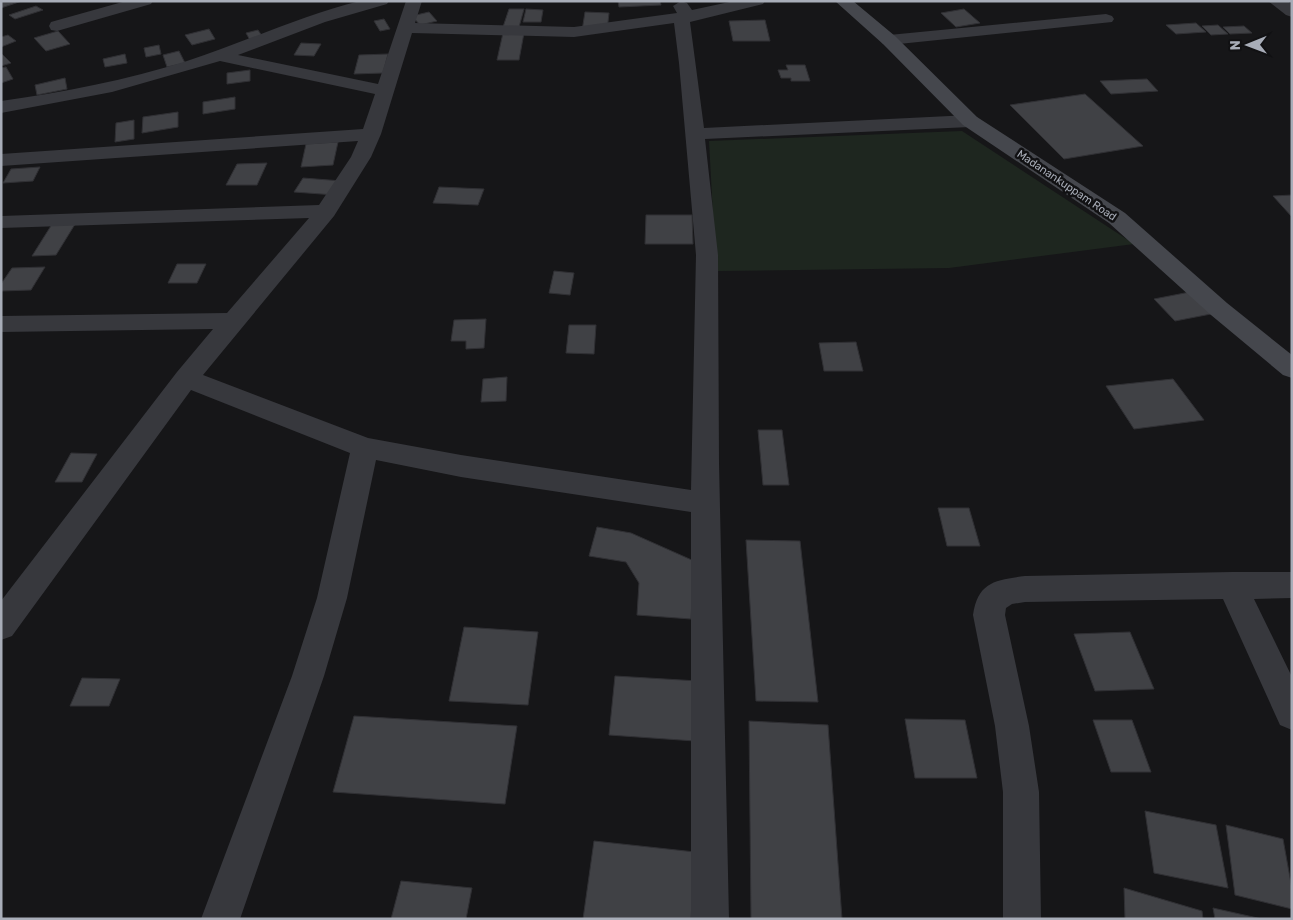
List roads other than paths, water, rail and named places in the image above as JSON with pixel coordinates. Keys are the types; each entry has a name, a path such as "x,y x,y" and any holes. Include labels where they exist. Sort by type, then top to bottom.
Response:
{"main road":[{"name":"Madanankuppam Road","path":"843,1 889,40 970,121 1118,218 1219,309 1292,369"}],"street":[{"path":"57,26 146,1"},
{"path":"1,626 186,378 326,211 361,157 414,1"},
{"path":"405,28 574,32 683,9 757,1"},
{"path":"1276,1 1292,12"},
{"path":"1,107 142,80 219,56 291,27 377,2"},
{"path":"683,9 681,25 688,63 707,255 705,503 710,919"},
{"path":"889,40 1106,19"},
{"path":"219,56 383,90"},
{"path":"695,134 970,121"},
{"path":"1,160 370,134"},
{"path":"1,222 326,211"},
{"path":"1,324 234,321"},
{"path":"186,378 365,448 461,466 705,503"},
{"path":"220,919 308,676 332,598 365,448"},
{"path":"1232,585 1292,714"},
{"path":"1022,919 1021,792 1012,726 999,655 989,615 991,601 1005,592 1025,589 1292,585"}]}
